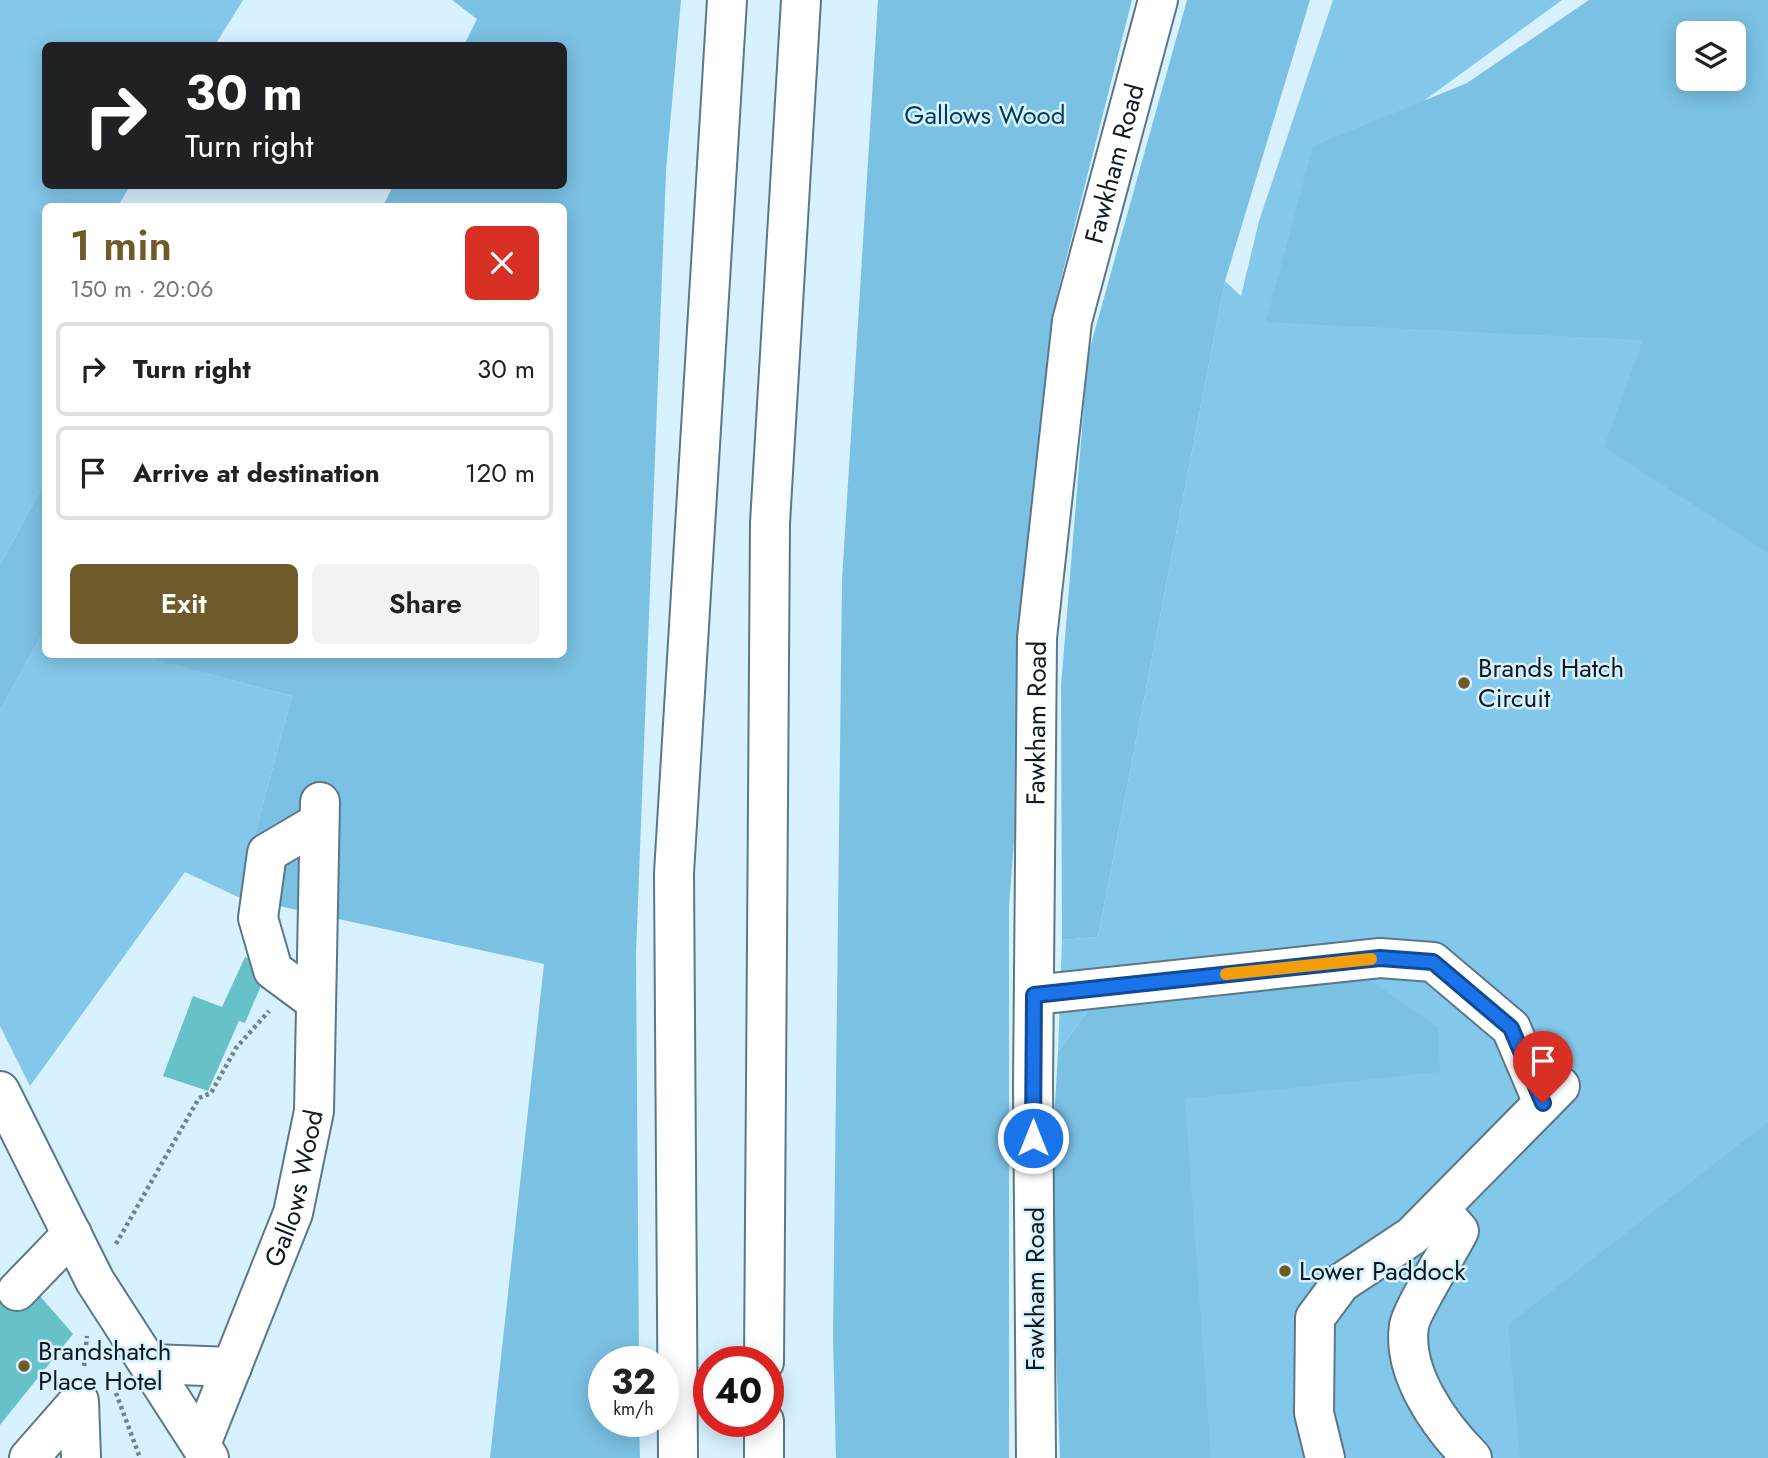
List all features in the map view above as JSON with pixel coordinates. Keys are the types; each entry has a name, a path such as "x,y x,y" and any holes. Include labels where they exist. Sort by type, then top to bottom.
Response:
{"main road":[{"path":"678,1458 674,873 727,0"},
{"path":"764,1346 770,523 801,0"},
{"name":"Fawkham Road","path":"1036,1458 1034,995 1037,638 1072,321 1158,0"},
{"name":"Gallows Wood","path":"205,1451 232,1367 293,1213 314,1111 304,992 319,813 267,853 258,918 273,970 304,992"},
{"path":"1034,995 1380,958 1433,962 1511,1028 1552,1094 1412,1236 1341,1283 1315,1318 1314,1413 1325,1458"},
{"path":"0,1091 95,1282 151,1364 205,1451"},
{"path":"1440,1209 1460,1231 1409,1324 1412,1367 1450,1436 1472,1458"},
{"path":"17,1291 72,1234"},
{"path":"151,1364 232,1367"},
{"path":"29,1458 79,1401"},
{"path":"79,1401 80,1458"},
{"path":"764,1437 764,1458"}],"path":[{"path":"95,1282 199,1098 211,1093 236,1048 304,992"},
{"path":"79,1401 87,1329"}],"shaded area":[{"path":"0,0 243,0 217,42 42,42 42,189 128,189 120,203 42,203 42,488 0,565"},
{"name":"Brands Hatch Circuit","path":"1333,0 1562,0 1329,170 1675,335 1768,520 1768,1458 1168,1458 1092,1005 1058,1052 1062,940 1098,937 1225,281 1241,296 1259,221"},
{"path":"42,634 42,658 157,658 156,660 292,696 238,897 185,872 30,1086 0,1026 0,710"}],"green space":[{"path":"452,0 681,0 666,171 636,954 639,1346 588,1346 588,1437 639,1437 640,1458 490,1458 544,964 238,897 292,696 155,660 567,658 567,203 384,203 392,189 567,189 567,42 466,42 477,19"},
{"name":"Gallows Wood","path":"878,0 1132,0 1057,295 1009,906 1009,1458 836,1458 833,1338 842,580"},
{"path":"1187,0 1310,0 1225,281 1098,937 1062,940 1061,687 1088,355"},
{"path":"1589,0 1768,0 1768,553 1604,447 1643,340 1266,322 1313,146 1467,83"},
{"path":"42,488 42,634 0,710 0,565"},
{"path":"1361,974 1438,1027 1440,1072 1185,1099 1211,1458 1060,1458 1050,1189 1058,1052 1092,1005"},
{"path":"1768,1122 1768,1458 1520,1458 1508,1325"}],"building":[{"path":"245,957 269,967 245,1023 239,1021 208,1091 163,1076 193,996 222,1007"},
{"name":"Brandshatch Place Hotel","path":"34,1289 73,1334 0,1425 0,1298 18,1312"}],"slow traffic":[{"path":"1226,974 1371,959"}],"place":[{"name":"Brands Hatch Circuit","path":"1464,683"},
{"name":"Lower Paddock","path":"1285,1271"},
{"name":"Brandshatch Place Hotel","path":"24,1366"}],"route":[{"path":"1033,1138 1034,995 1380,958 1433,962 1511,1028 1543,1103"}]}
